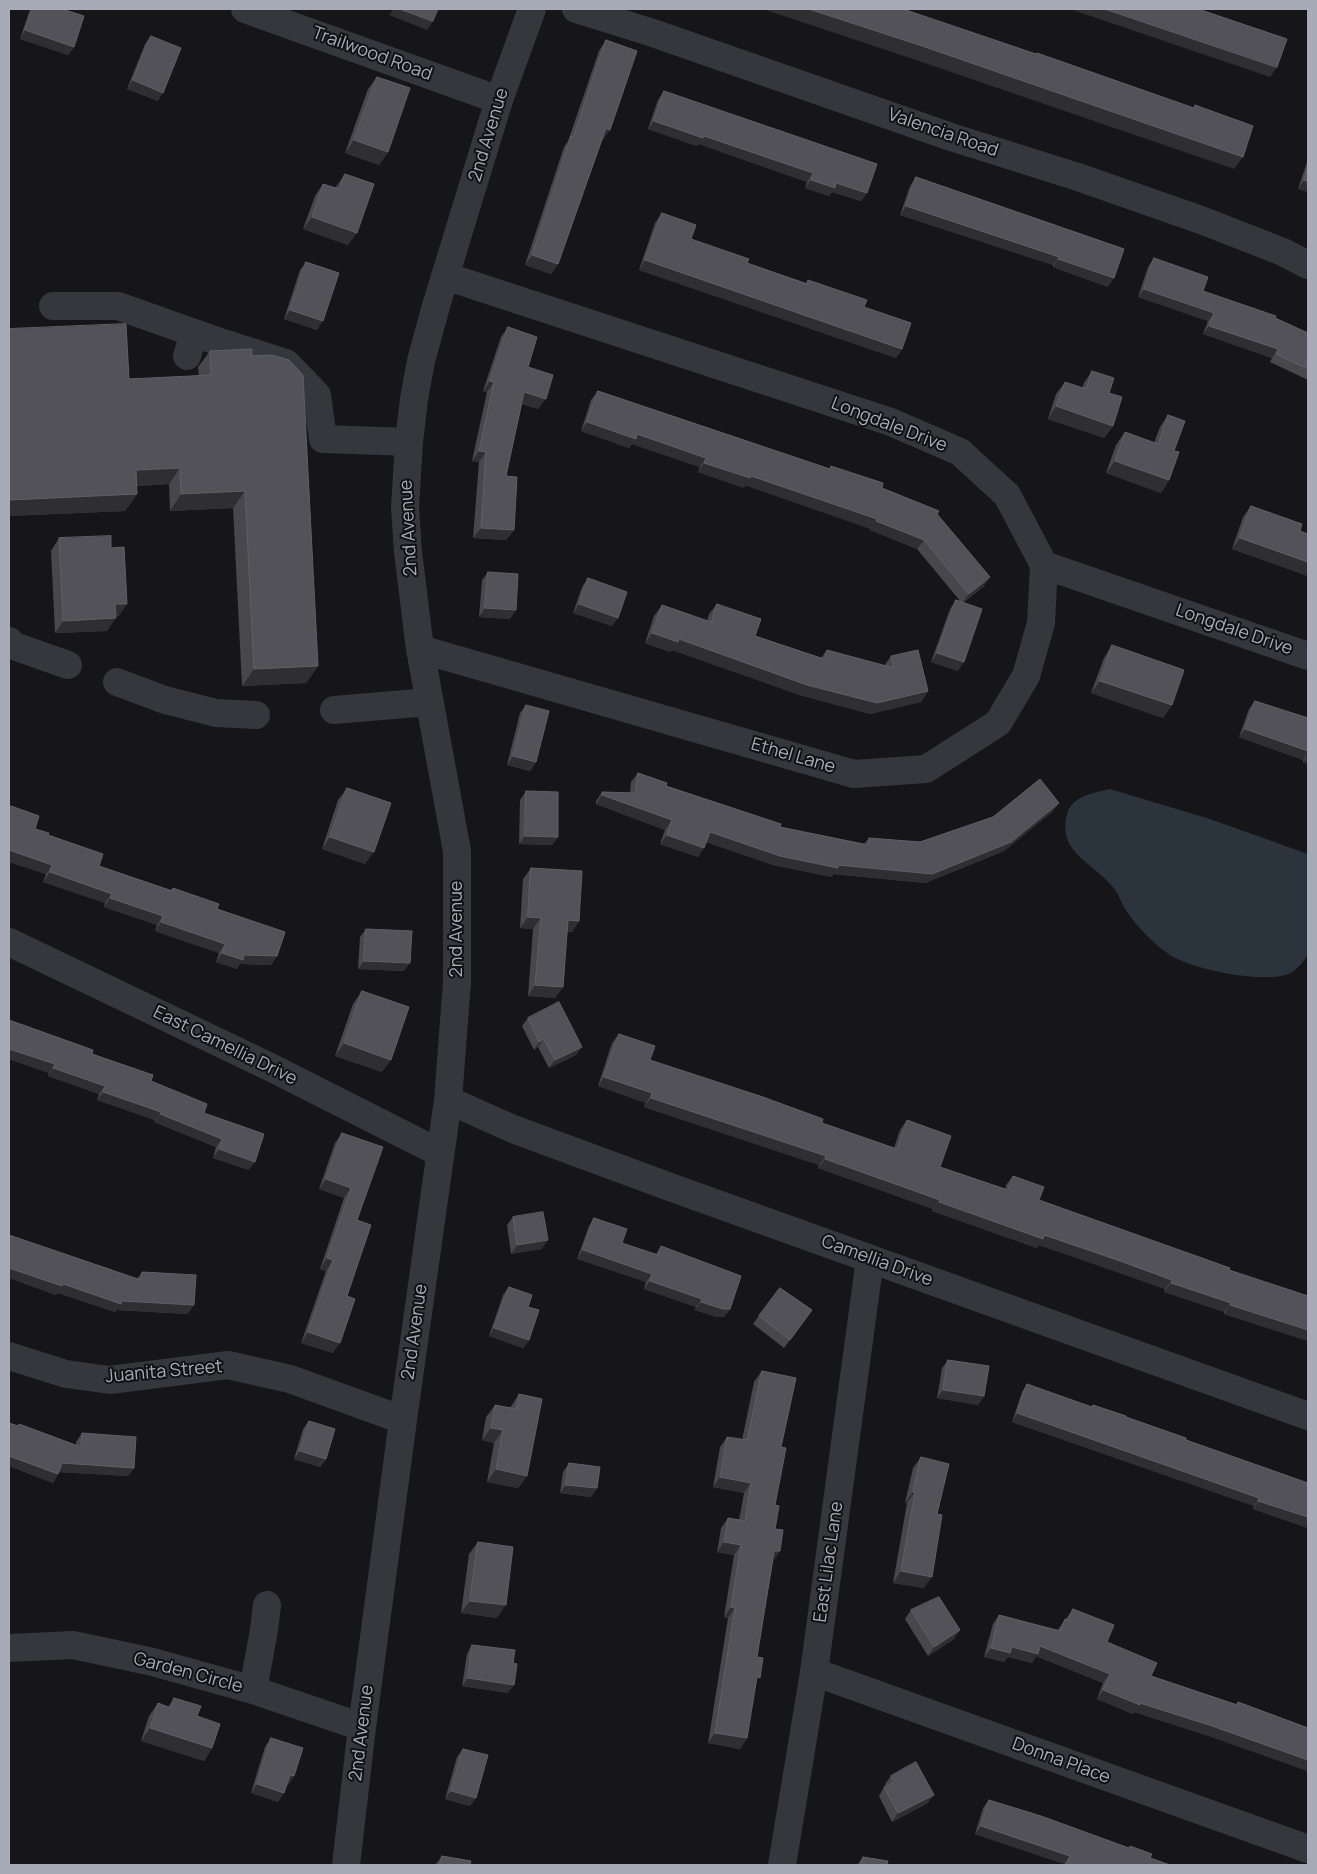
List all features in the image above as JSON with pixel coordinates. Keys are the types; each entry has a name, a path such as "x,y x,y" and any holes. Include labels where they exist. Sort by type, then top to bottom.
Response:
{"street":[{"name":"Trailwood Road","path":"245,9 499,100"},
{"name":"2nd Avenue","path":"346,1865 362,1728 403,1420 448,1100 457,982 457,851 420,650 408,552 405,507 409,442 421,361 445,276 499,100 532,9"},
{"name":"Valencia Road","path":"576,9 652,33 951,137 1078,177 1201,220 1283,252 1308,265"},
{"name":"Longdale Drive","path":"445,276 891,422 960,452 1007,495 1044,565 1308,656"},
{"path":"53,306 118,306 190,345 286,363 317,395 323,439 409,442"},
{"name":"Ethel Lane","path":"420,650 854,774 926,769 998,723 1026,676 1041,623 1044,565"},
{"path":"9,641 14,646 68,665"},
{"path":"117,682 165,700 216,714 256,714"},
{"path":"334,710 429,702"},
{"name":"East Camellia Drive","path":"9,942 272,1068 440,1153"},
{"name":"Camellia Drive","path":"448,1100 522,1132 1308,1416"},
{"name":"East Lilac Lane","path":"782,1865 814,1672 870,1259"},
{"name":"Juanita Street","path":"9,1356 66,1374 110,1380 228,1365 290,1379 403,1420"},
{"path":"253,1690 267,1605"},
{"name":"Garden Circle","path":"9,1648 73,1645 153,1662 253,1690 362,1728"},
{"name":"Donna Place","path":"814,1672 1308,1849"}],"shaded area":[{"path":"1110,789 1210,819 1308,854 1309,947 1307,955 1300,965 1294,971 1284,975 1269,977 1232,974 1195,966 1180,960 1152,941 1131,918 1114,889 1078,855 1067,838 1065,827 1067,814 1073,803 1084,796"}],"building":[{"path":"33,9 62,9 84,16 74,47 25,30"},
{"path":"400,9 438,9 433,21"},
{"path":"809,9 903,9 1037,53 1194,108 1195,105 1253,126 1243,157"},
{"path":"1105,9 1198,9 1287,39 1277,67"},
{"path":"151,36 181,48 163,93 133,80"},
{"path":"606,40 637,51 610,130 606,128 558,264 532,255 571,136 573,137"},
{"path":"377,77 410,88 388,152 354,140"},
{"path":"664,91 877,164 867,193 836,183 835,188 811,180 813,173 654,121"},
{"path":"1308,166 1308,182 1304,180"},
{"path":"345,174 374,184 357,233 312,217 323,184 339,189"},
{"path":"916,177 1124,249 1114,278 1058,259 1059,257 906,206"},
{"path":"662,213 696,225 691,239 749,259 747,263 807,284 808,280 867,300 864,307 911,323 902,349 645,260"},
{"path":"1154,258 1208,277 1203,291 1276,316 1275,318 1308,333 1308,369 1276,354 1278,349 1209,326 1214,313 1144,289"},
{"path":"306,262 339,273 323,321 290,310"},
{"path":"126,324 129,379 211,375 210,351 252,349 252,356 272,355 289,360 303,375 318,666 254,669 245,491 181,494 180,468 136,470 137,494 9,500 9,329"},
{"path":"508,327 537,337 528,367 553,375 546,399 524,392 506,476 517,477 514,530 481,528 486,452 479,451 494,382 490,381"},
{"path":"1092,371 1114,378 1109,393 1122,397 1113,426 1056,406 1065,382 1086,389"},
{"path":"598,391 830,469 831,466 883,483 882,488 939,511 937,514 990,577 969,594 924,540 876,521 877,519 751,476 750,478 704,463 706,458 637,434 636,439 587,422"},
{"path":"1168,415 1185,421 1174,451 1179,452 1169,480 1115,461 1125,432 1158,444"},
{"path":"1251,506 1302,524 1300,531 1308,534 1308,562 1240,538"},
{"path":"111,536 111,548 124,547 127,604 115,604 116,618 63,621 59,538"},
{"path":"488,572 518,574 516,610 485,608"},
{"path":"588,578 627,592 618,618 579,604"},
{"path":"956,600 982,609 964,662 937,653"},
{"path":"717,604 761,619 755,636 824,659 827,650 894,668 891,656 918,650 928,691 877,703 807,685 679,639 678,642 652,633 662,605 711,622"},
{"path":"1112,645 1184,670 1172,705 1100,681"},
{"path":"1255,701 1308,718 1308,751 1245,729"},
{"path":"526,705 549,711 536,762 513,756"},
{"path":"638,773 667,783 666,786 781,824 780,827 868,845 869,838 920,842 993,817 1040,779 1059,803 1011,842 932,874 838,865 838,868 780,856 710,832 704,848 667,835 672,820 602,795 602,792 635,793"},
{"path":"347,788 391,803 374,852 330,837"},
{"path":"526,791 558,792 558,837 525,836"},
{"path":"11,806 39,816 35,829 103,854 99,866 172,891 173,888 219,904 217,909 285,932 277,956 244,955 243,960 222,953 225,944 161,922 163,916 110,898 112,894 50,872 52,865 9,850 9,812"},
{"path":"531,868 582,871 579,921 568,920 563,987 535,985 541,918 528,917"},
{"path":"366,929 412,931 410,963 364,961"},
{"path":"362,991 409,1007 391,1060 344,1043"},
{"path":"559,1002 582,1047 555,1060 544,1039 539,1042 528,1018"},
{"path":"9,1020 93,1050 92,1054 153,1075 151,1081 207,1104 204,1113 264,1134 255,1162 219,1149 222,1139 160,1114 161,1112 103,1092 105,1086 53,1068 55,1064 9,1049"},
{"path":"619,1034 655,1046 650,1060 763,1097 823,1119 822,1123 897,1149 907,1120 951,1136 940,1167 1008,1190 1013,1176 1044,1187 1039,1200 1230,1268 1229,1270 1308,1296 1308,1330 1230,1305 1231,1303 1171,1283 1172,1280 1115,1259 1044,1235 1043,1239 939,1202 940,1200 825,1159 826,1156 651,1098 652,1093 604,1077"},
{"path":"342,1133 383,1147 357,1220 371,1225 347,1296 355,1299 340,1343 308,1332 333,1260 327,1258 351,1188 326,1179"},
{"path":"543,1212 548,1240 517,1245 513,1217"},
{"path":"594,1218 627,1229 622,1243 658,1255 661,1246 741,1276 730,1309 723,1309 701,1302 702,1299 650,1281 652,1274 583,1250"},
{"path":"9,1235 141,1280 142,1272 196,1275 194,1305 122,1301 121,1304 9,1268"},
{"path":"509,1287 532,1295 528,1307 539,1310 529,1340 494,1328"},
{"path":"780,1288 812,1310 790,1340 759,1316"},
{"path":"948,1360 989,1366 984,1396 943,1390"},
{"path":"762,1371 796,1378 781,1447 786,1448 775,1505 779,1506 775,1529 783,1530 780,1551 774,1551 757,1657 763,1658 760,1678 757,1677 747,1738 715,1733 735,1608 731,1607 741,1545 724,1542 728,1518 745,1521 751,1483 720,1477 727,1437 747,1440"},
{"path":"1027,1384 1092,1407 1093,1405 1126,1416 1186,1438 1186,1440 1308,1483 1308,1517 1258,1501 1259,1498 1017,1413"},
{"path":"519,1394 542,1399 527,1476 496,1469 503,1430 491,1428 495,1405 516,1409"},
{"path":"309,1421 335,1429 326,1459 300,1451"},
{"path":"9,1423 18,1426 19,1424 81,1447 82,1433 136,1437 134,1468 62,1463 58,1474 9,1456"},
{"path":"921,1457 949,1464 937,1514 942,1515 932,1577 901,1571 915,1492 913,1492"},
{"path":"569,1463 600,1467 597,1488 566,1485"},
{"path":"478,1542 513,1547 506,1605 470,1601"},
{"path":"939,1597 960,1630 934,1647 911,1610"},
{"path":"1073,1609 1114,1625 1107,1642 1157,1663 1151,1676 1237,1705 1238,1702 1308,1728 1308,1760 1212,1726 1140,1703 1140,1705 1103,1690 1110,1674 1040,1646 1038,1654 1012,1647 1010,1653 991,1648 999,1615 1060,1631 1065,1619 1068,1620"},
{"path":"472,1645 515,1650 513,1663 517,1664 514,1685 468,1678"},
{"path":"174,1698 201,1706 197,1716 220,1724 212,1748 150,1728 158,1703 171,1708"},
{"path":"271,1738 303,1748 294,1776 290,1775 284,1793 257,1784"},
{"path":"463,1749 488,1755 476,1798 451,1791"},
{"path":"916,1762 934,1795 898,1813 884,1787 894,1782 891,1776"},
{"path":"989,1800 1041,1816 1129,1848 1130,1846 1152,1854 1150,1858 1170,1865 1066,1865 1070,1856 981,1826"},
{"path":"442,1856 471,1861 470,1865 440,1865"},
{"path":"863,1857 888,1861 887,1865 861,1865"}]}
